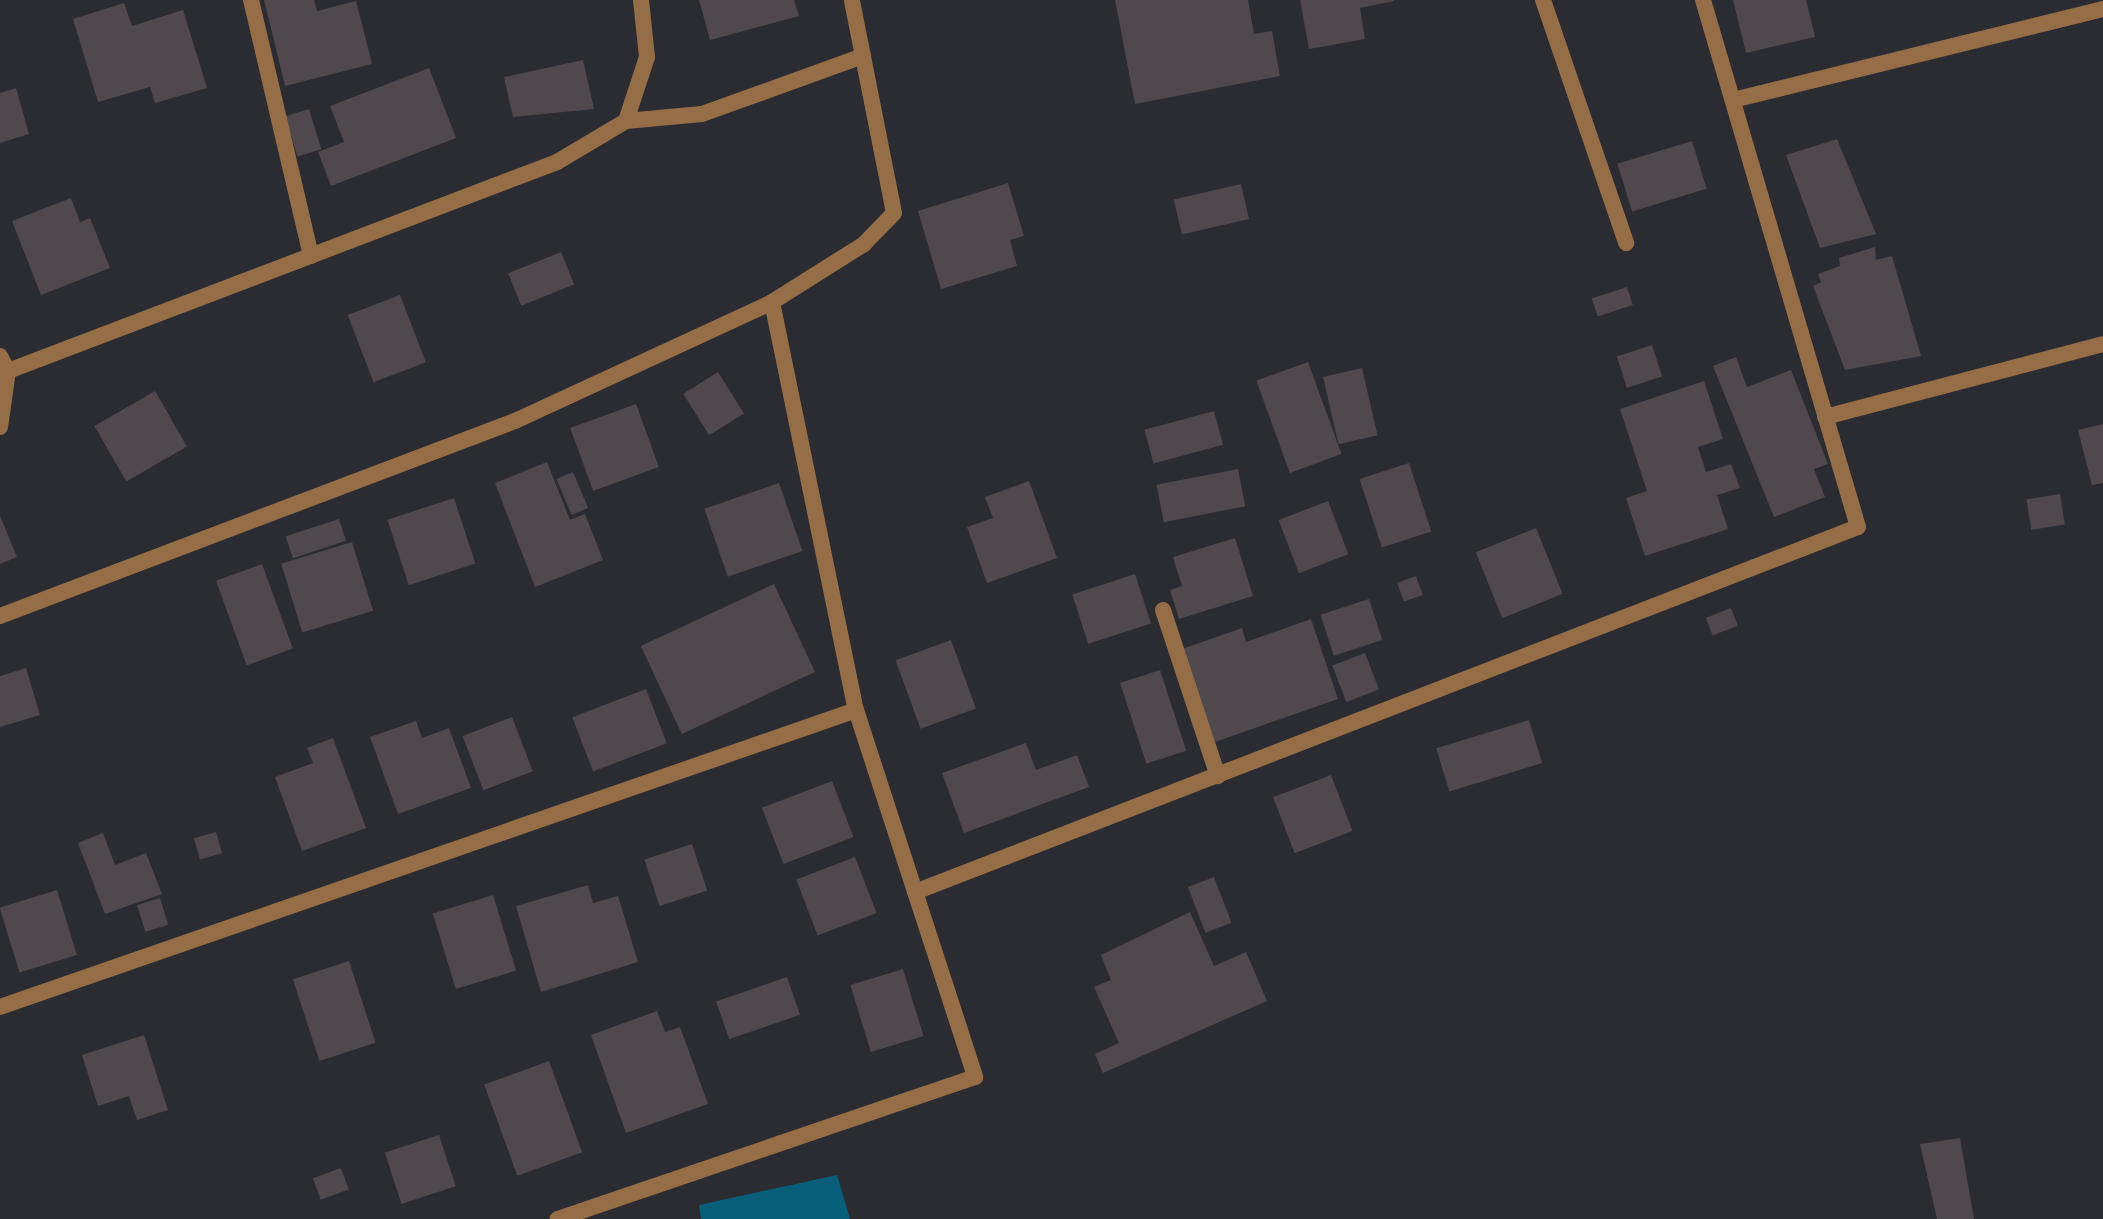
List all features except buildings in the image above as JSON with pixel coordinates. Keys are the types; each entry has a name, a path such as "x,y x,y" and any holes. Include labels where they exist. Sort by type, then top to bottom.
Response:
{"street":[{"path":"251,0 311,256"},
{"path":"626,121 647,57 641,0"},
{"path":"0,616 515,421 772,302 864,244 894,213 852,0"},
{"path":"1543,0 1626,243"},
{"path":"915,892 1858,527 1703,0"},
{"path":"1733,100 2103,9"},
{"path":"0,427 4,364 311,256 557,162 626,121 702,114 863,56"},
{"path":"557,1219 975,1077 856,710 772,302"},
{"path":"1825,417 2103,344"},
{"path":"1163,610 1218,776"},
{"path":"0,1007 856,710"}],"water":[{"path":"837,1175 850,1219 701,1219 699,1205"}]}
